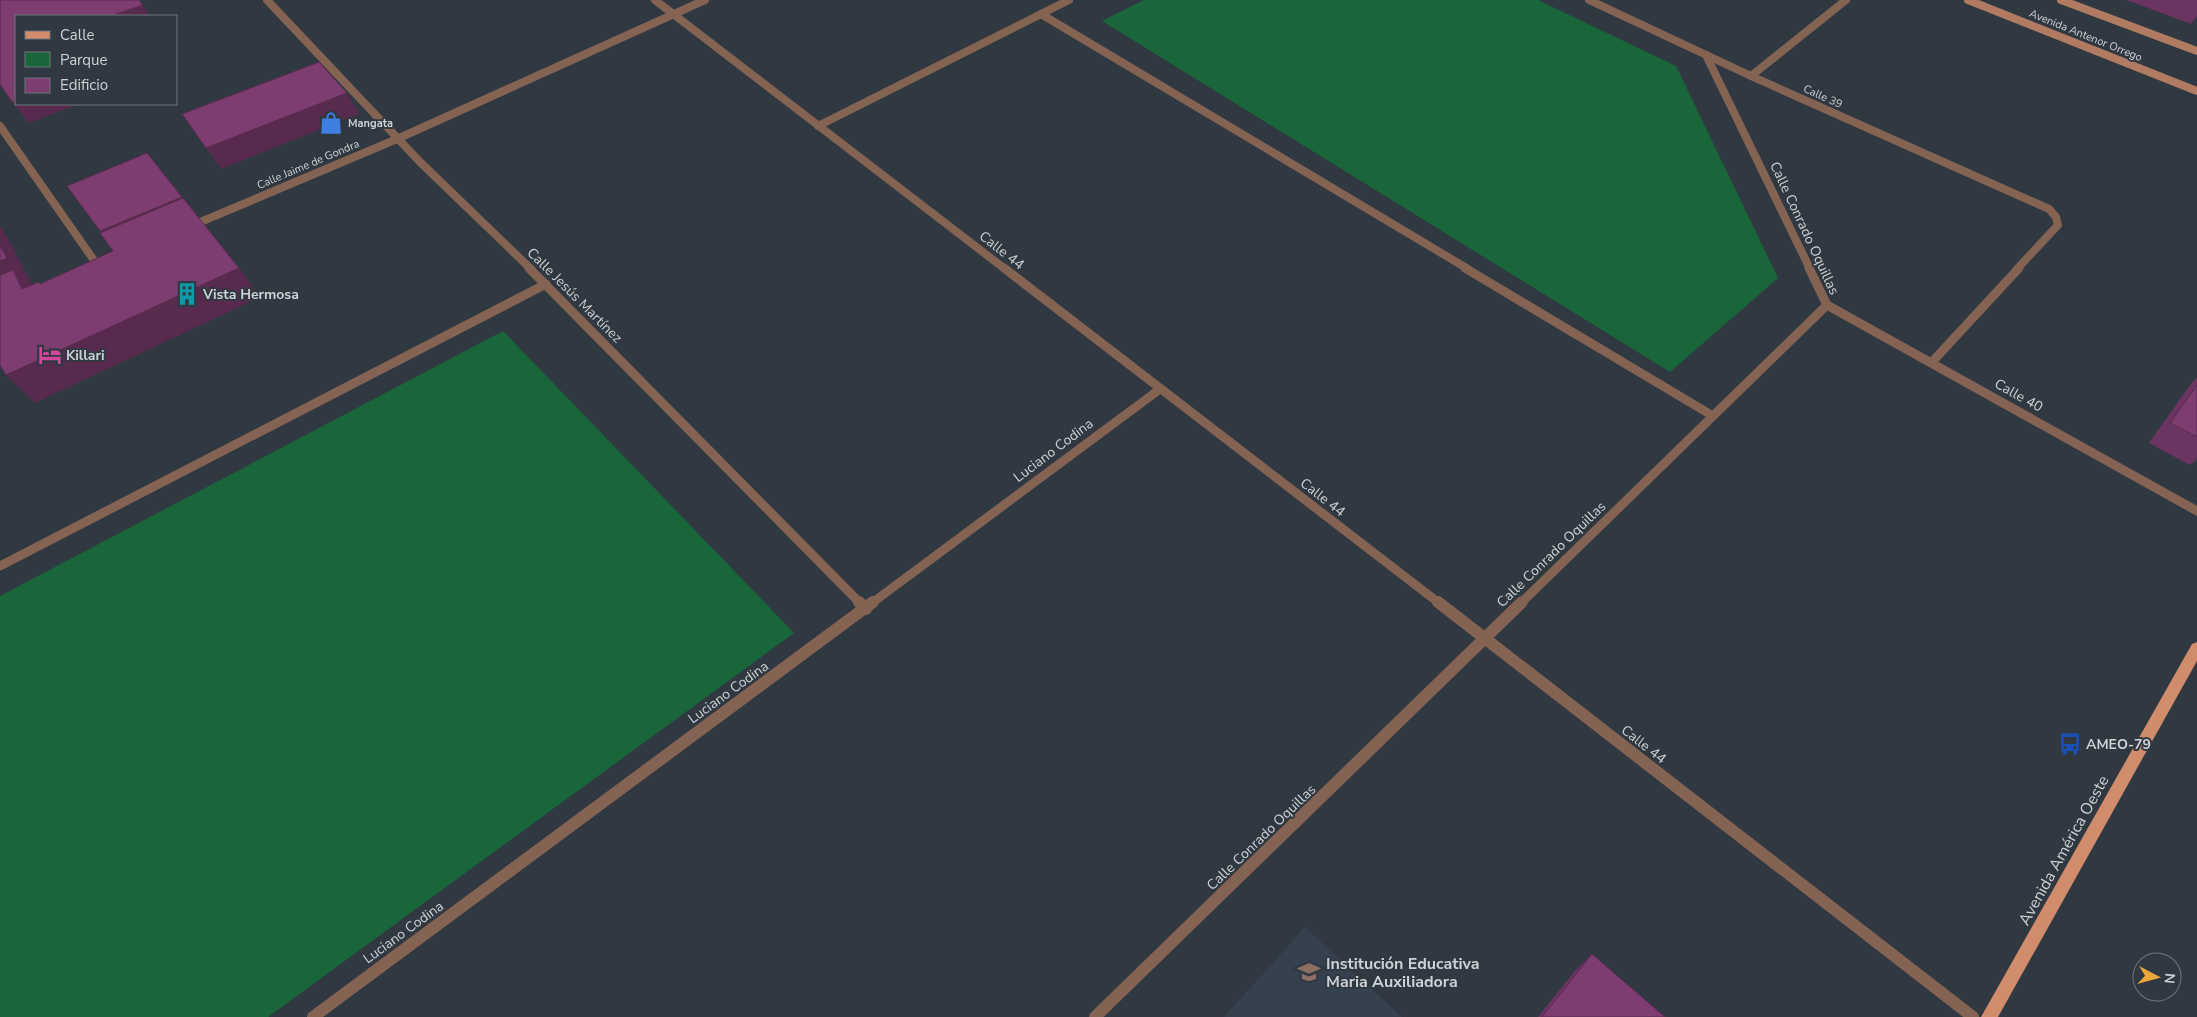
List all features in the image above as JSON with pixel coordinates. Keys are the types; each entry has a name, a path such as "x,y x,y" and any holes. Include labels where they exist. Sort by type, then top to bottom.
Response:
{"main road":[{"name":"Avenida América Oeste","path":"1989,1017 2197,648"}],"street":[{"name":"Calle Jesús Martínez","path":"267,0 398,139 546,284 866,609"},
{"name":"Calle 44","path":"655,0 1485,638 1973,1017"},
{"name":"Calle Jaime de Gondra","path":"180,231 398,139 705,0"},
{"path":"818,126 1069,0"},
{"name":"Calle 39","path":"1589,0 1751,76 2049,209 2056,217 2058,225 1932,362"},
{"path":"1751,76 1846,0"},
{"name":"Avenida Antenor Orrego","path":"1968,0 2197,91"},
{"name":"Avenida Antenor Orrego","path":"2062,0 2197,52"},
{"path":"1041,14 1713,416"},
{"name":"Calle Conrado Oquillas","path":"1095,1017 1827,305 1706,55"},
{"path":"0,126 98,266"},
{"path":"89,270 107,262"},
{"path":"0,566 546,284"},
{"name":"Calle 40","path":"1827,305 2197,510"},
{"name":"Luciano Codina","path":"313,1017 866,609 1160,389"}],"shaded area":[{"name":"Institución Educativa Maria Auxiliadora","path":"1305,927 1402,1017 1224,1017"}],"green space":[{"path":"1144,0 1538,0 1676,66 1778,278 1670,372 1102,21"},
{"path":"503,331 794,633 268,1017 0,1017 0,596"}],"building":[{"path":"0,0 139,0 143,5 114,15 15,15 15,100 12,102 0,84"},
{"path":"319,62 347,93 206,148 182,114"},
{"path":"147,153 182,197 100,231 67,186"},
{"path":"183,198 239,268 6,375 0,365 0,275 13,270 22,289 39,282 40,284 113,251 100,233"},
{"path":"0,245 7,258 0,261"},
{"path":"2197,385 2197,437 2170,423"},
{"path":"1592,954 1665,1017 1542,1017"}],"place":[{"name":"Mangata","path":"331,123"},
{"name":"Vista Hermosa","path":"187,294"},
{"name":"Killari","path":"50,355"},
{"name":"AMEO-79","path":"2070,744"},
{"name":"Institución Educativa Maria Auxiliadora","path":"1309,972"}]}
